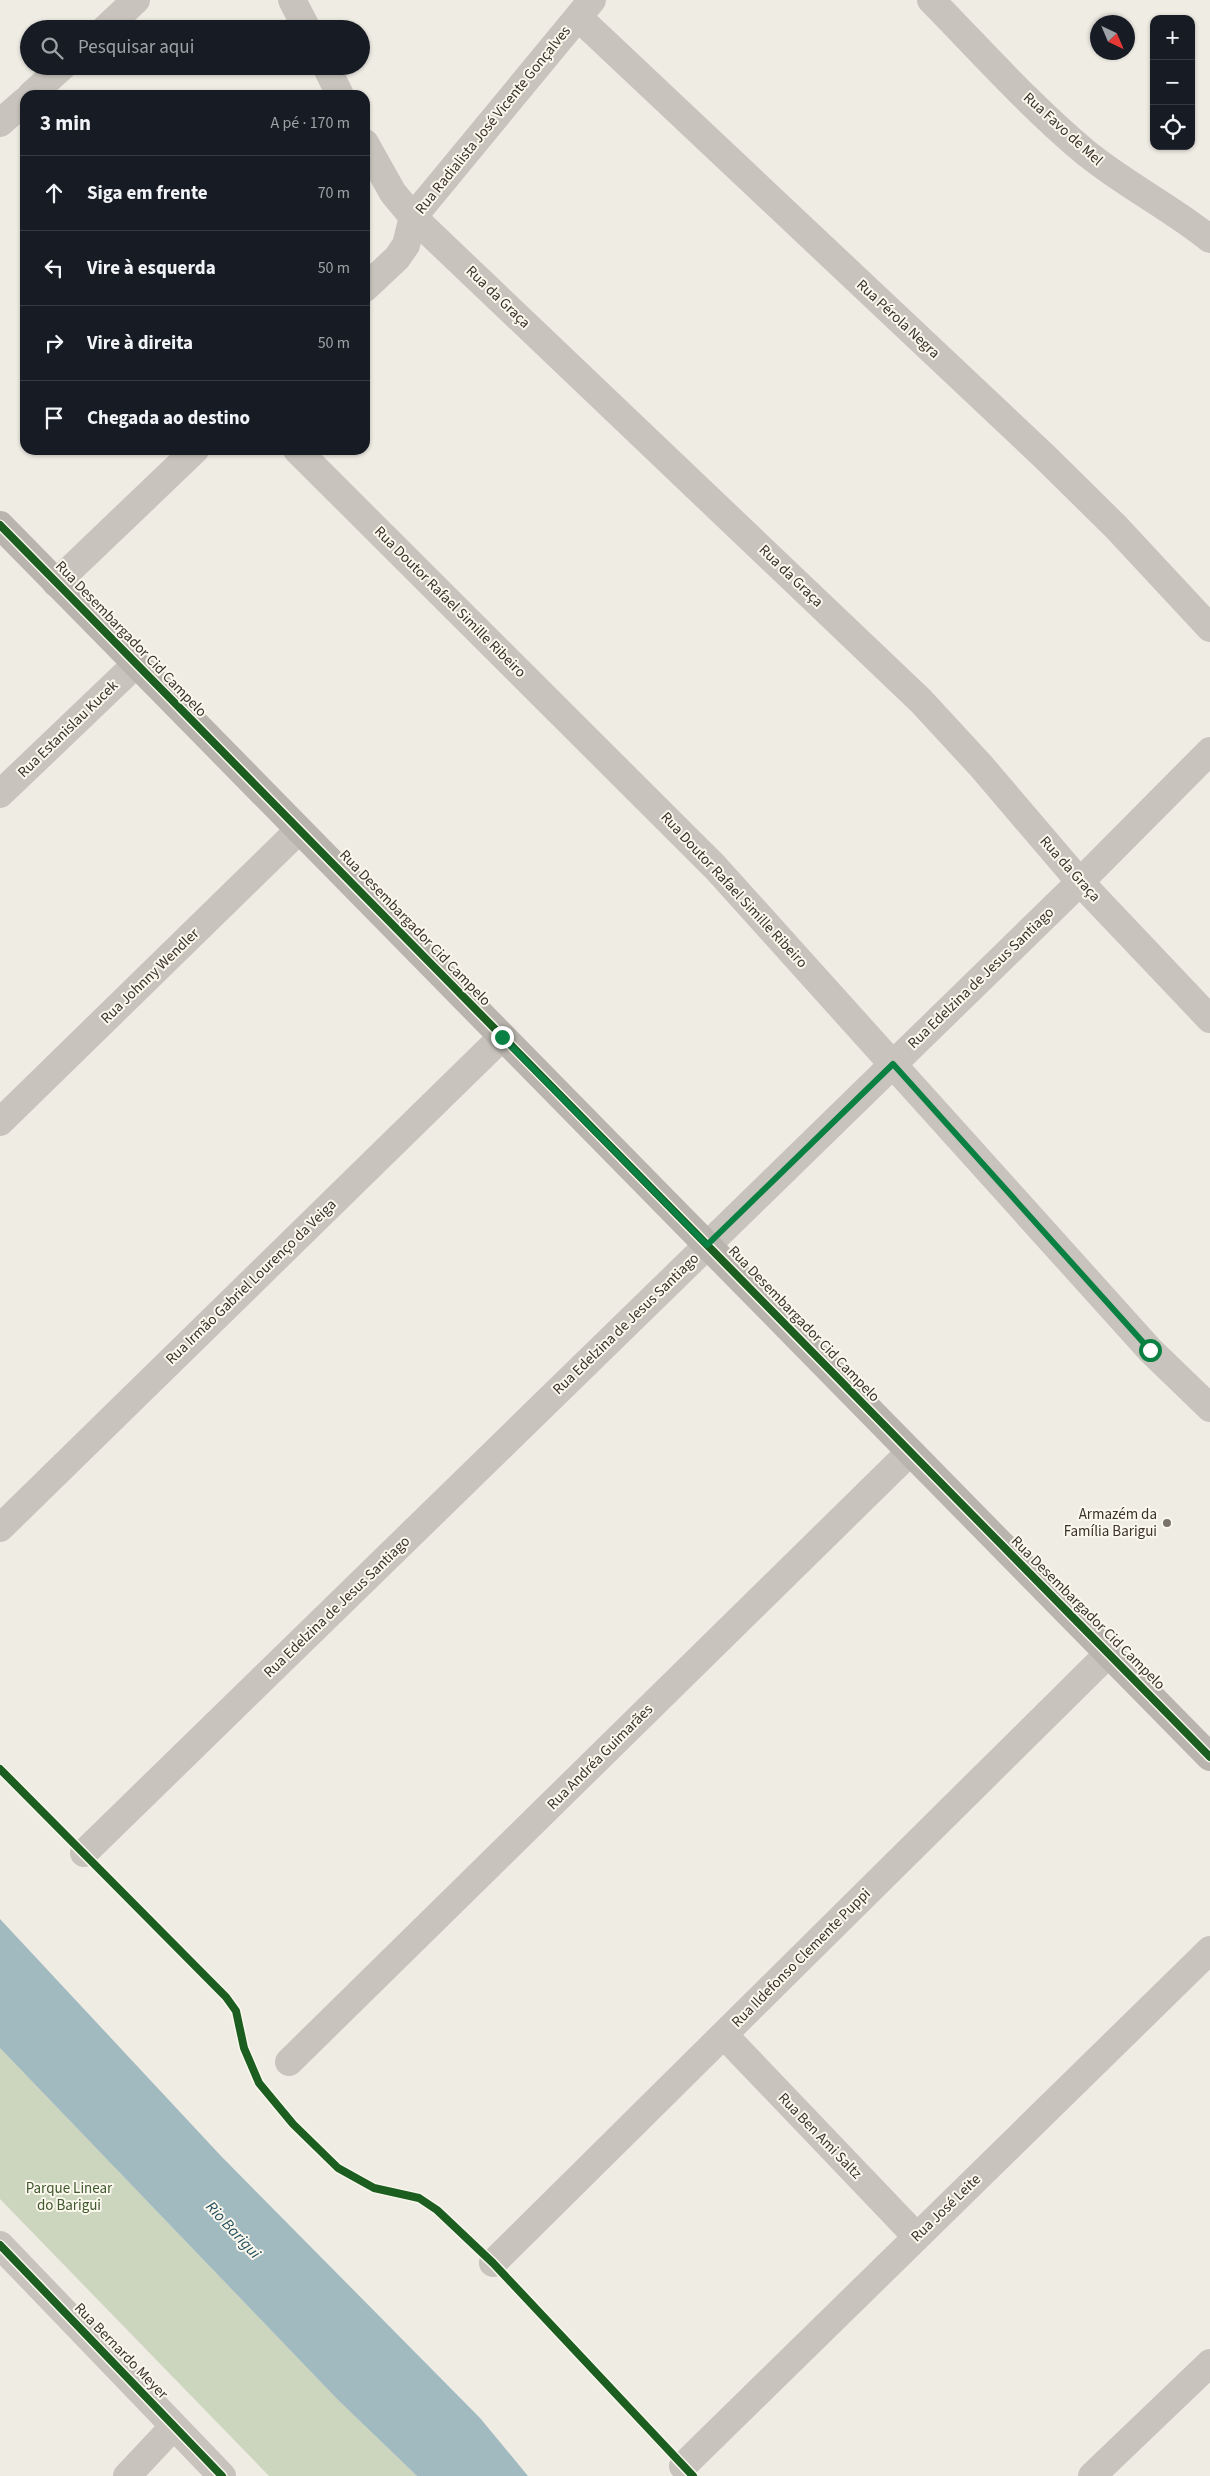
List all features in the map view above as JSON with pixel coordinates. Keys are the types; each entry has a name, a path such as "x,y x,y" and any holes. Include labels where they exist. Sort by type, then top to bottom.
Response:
{"street":[{"path":"115,20 136,0"},
{"path":"292,0 302,20"},
{"name":"Rua Favo de Mel","path":"931,0 1054,124 1086,152 1185,219 1210,239"},
{"name":"Rua Radialista José Vicente Gonçalves","path":"370,283 397,258 406,245 413,217 585,9"},
{"name":"Rua Pérola Negra","path":"585,9 1116,527 1210,628"},
{"path":"39,90 54,75"},
{"path":"330,75 338,90"},
{"name":"Rua da Graça","path":"370,152 393,192 413,217 875,656 981,766 1080,882 1210,1019"},
{"path":"56,583 190,455"},
{"name":"Rua Doutor Rafael Simille Ribeiro","path":"303,455 715,867 1150,1350 1210,1408"},
{"name":"Rua Desembargador Cid Campelo","path":"0,525 1210,1757"},
{"name":"Rua Estanislau Kucek","path":"0,794 136,664"},
{"name":"Rua Edelzina de Jesus Santiago","path":"84,1854 1080,882 1210,751"},
{"name":"Rua Johnny Wendler","path":"0,1122 299,830"},
{"name":"Rua Irmão Gabriel Lourenço da Veiga","path":"0,1528 502,1037"},
{"name":"Rua Andréa Guimarães","path":"289,2062 910,1452"},
{"name":"Rua Ildefonso Clemente Puppi","path":"494,2263 1108,1654"},
{"name":"Rua José Leite","path":"683,2466 1210,1950"},
{"name":"Rua Ben Ami Saltz","path":"724,2035 917,2237"},
{"name":"Rua Bernardo Meyer","path":"0,2245 222,2476"},
{"path":"1092,2476 1210,2363"},
{"path":"127,2476 174,2426"}],"green space":[{"name":"Parque Linear do Barigui","path":"0,2048 338,2400 417,2476 269,2476 0,2199"}],"water":[{"name":"Rio Barigui","path":"0,1919 221,2156 480,2418 528,2476 417,2476 338,2400 0,2048"}],"cycle path":[{"path":"0,525 1210,1757"},
{"path":"0,1769 226,1997 236,2011 244,2048 259,2083 293,2124 338,2168 374,2188 419,2198 437,2210 493,2263 693,2476"},
{"path":"0,2245 222,2476"}],"place":[{"name":"Armazém da Família Barigui","path":"1167,1523"}],"route":[{"path":"502,1037 707,1245 893,1064 1150,1350"}]}
